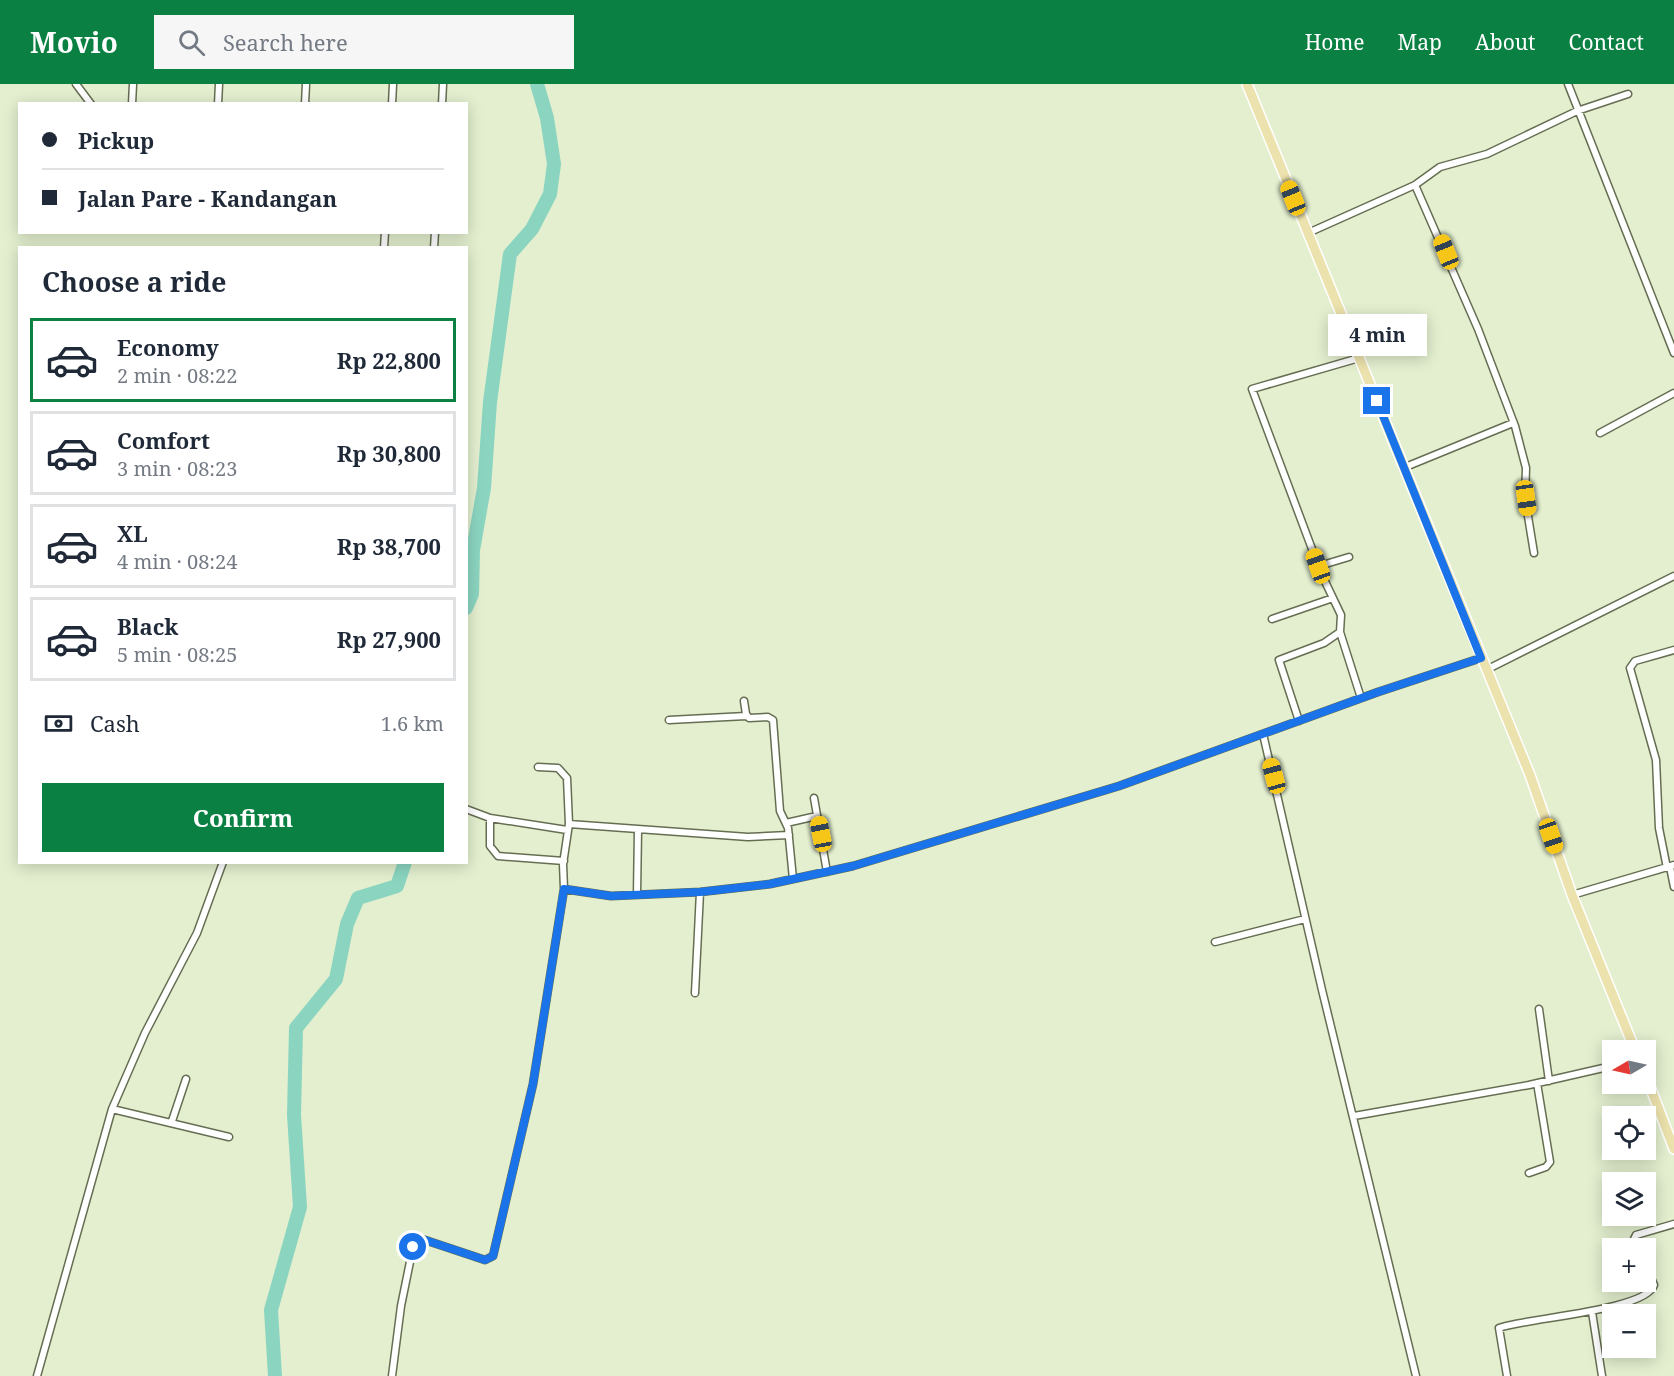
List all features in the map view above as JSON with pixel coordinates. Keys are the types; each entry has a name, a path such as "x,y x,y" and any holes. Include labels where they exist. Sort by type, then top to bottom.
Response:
{"main road":[{"path":"1246,84 1530,775 1572,896 1631,1040"},
{"path":"1653,1094 1674,1149"}],"street":[{"path":"76,84 90,102"},
{"path":"132,102 133,84"},
{"path":"218,102 219,84"},
{"path":"305,102 306,84"},
{"path":"392,102 393,84"},
{"path":"442,102 443,84"},
{"path":"1568,84 1674,353"},
{"path":"1308,233 1415,185 1440,167 1486,154 1577,111 1628,94"},
{"path":"1415,185 1474,318 1513,423 1526,468 1526,498 1534,553"},
{"path":"1359,358 1252,389 1318,566 1341,615 1340,632 1361,698"},
{"path":"1600,433 1674,393"},
{"path":"1403,468 1513,423"},
{"path":"1318,566 1349,557"},
{"path":"1486,670 1674,576"},
{"path":"1272,619 1333,598"},
{"path":"1299,721 1279,660 1324,644 1340,632"},
{"path":"1674,650 1635,661 1630,668 1656,760 1659,828 1674,887"},
{"path":"564,889 611,896 700,892 827,872 1005,822 1119,786 1361,698 1481,658"},
{"path":"744,701 746,716"},
{"path":"669,720 746,716 770,717 773,720 780,811 789,835 793,879"},
{"path":"1263,734 1305,919 1416,1376"},
{"path":"392,1376 401,1306 413,1247 417,1240 422,1239 485,1260 493,1256 533,1084 564,889 564,861 568,827 567,778 558,768 538,767"},
{"path":"814,798 827,872"},
{"path":"468,810 490,818 568,827 638,829 748,837 789,835"},
{"path":"786,823 817,816"},
{"path":"490,818 490,846 498,856 564,861"},
{"path":"637,895 638,829"},
{"path":"37,1376 111,1108 145,1033 197,933 222,864"},
{"path":"1572,896 1670,867"},
{"path":"696,993 700,892"},
{"path":"1215,942 1305,919"},
{"path":"1539,1009 1549,1081"},
{"path":"1354,1116 1549,1081 1602,1068"},
{"path":"172,1121 186,1079"},
{"path":"1529,1173 1546,1167 1550,1162 1538,1083"},
{"path":"111,1108 172,1121 229,1137"},
{"path":"1634,1238 1636,1235 1674,1224"},
{"path":"1507,1376 1499,1328 1592,1312 1647,1292"},
{"path":"1592,1312 1602,1376"}],"waterway":[{"path":"468,603 472,594 473,550 484,488 490,402 510,254 532,229 550,194 554,164 547,118 537,84"},
{"path":"275,1376 271,1310 300,1207 294,1115 296,1028 336,979 347,924 358,898 397,886 404,864"}],"route":[{"path":"413,1247 417,1240 422,1239 485,1260 493,1256 533,1084 564,889 611,896 700,892 783,882 853,866 1119,786 1378,692 1481,658 1377,401"}]}
